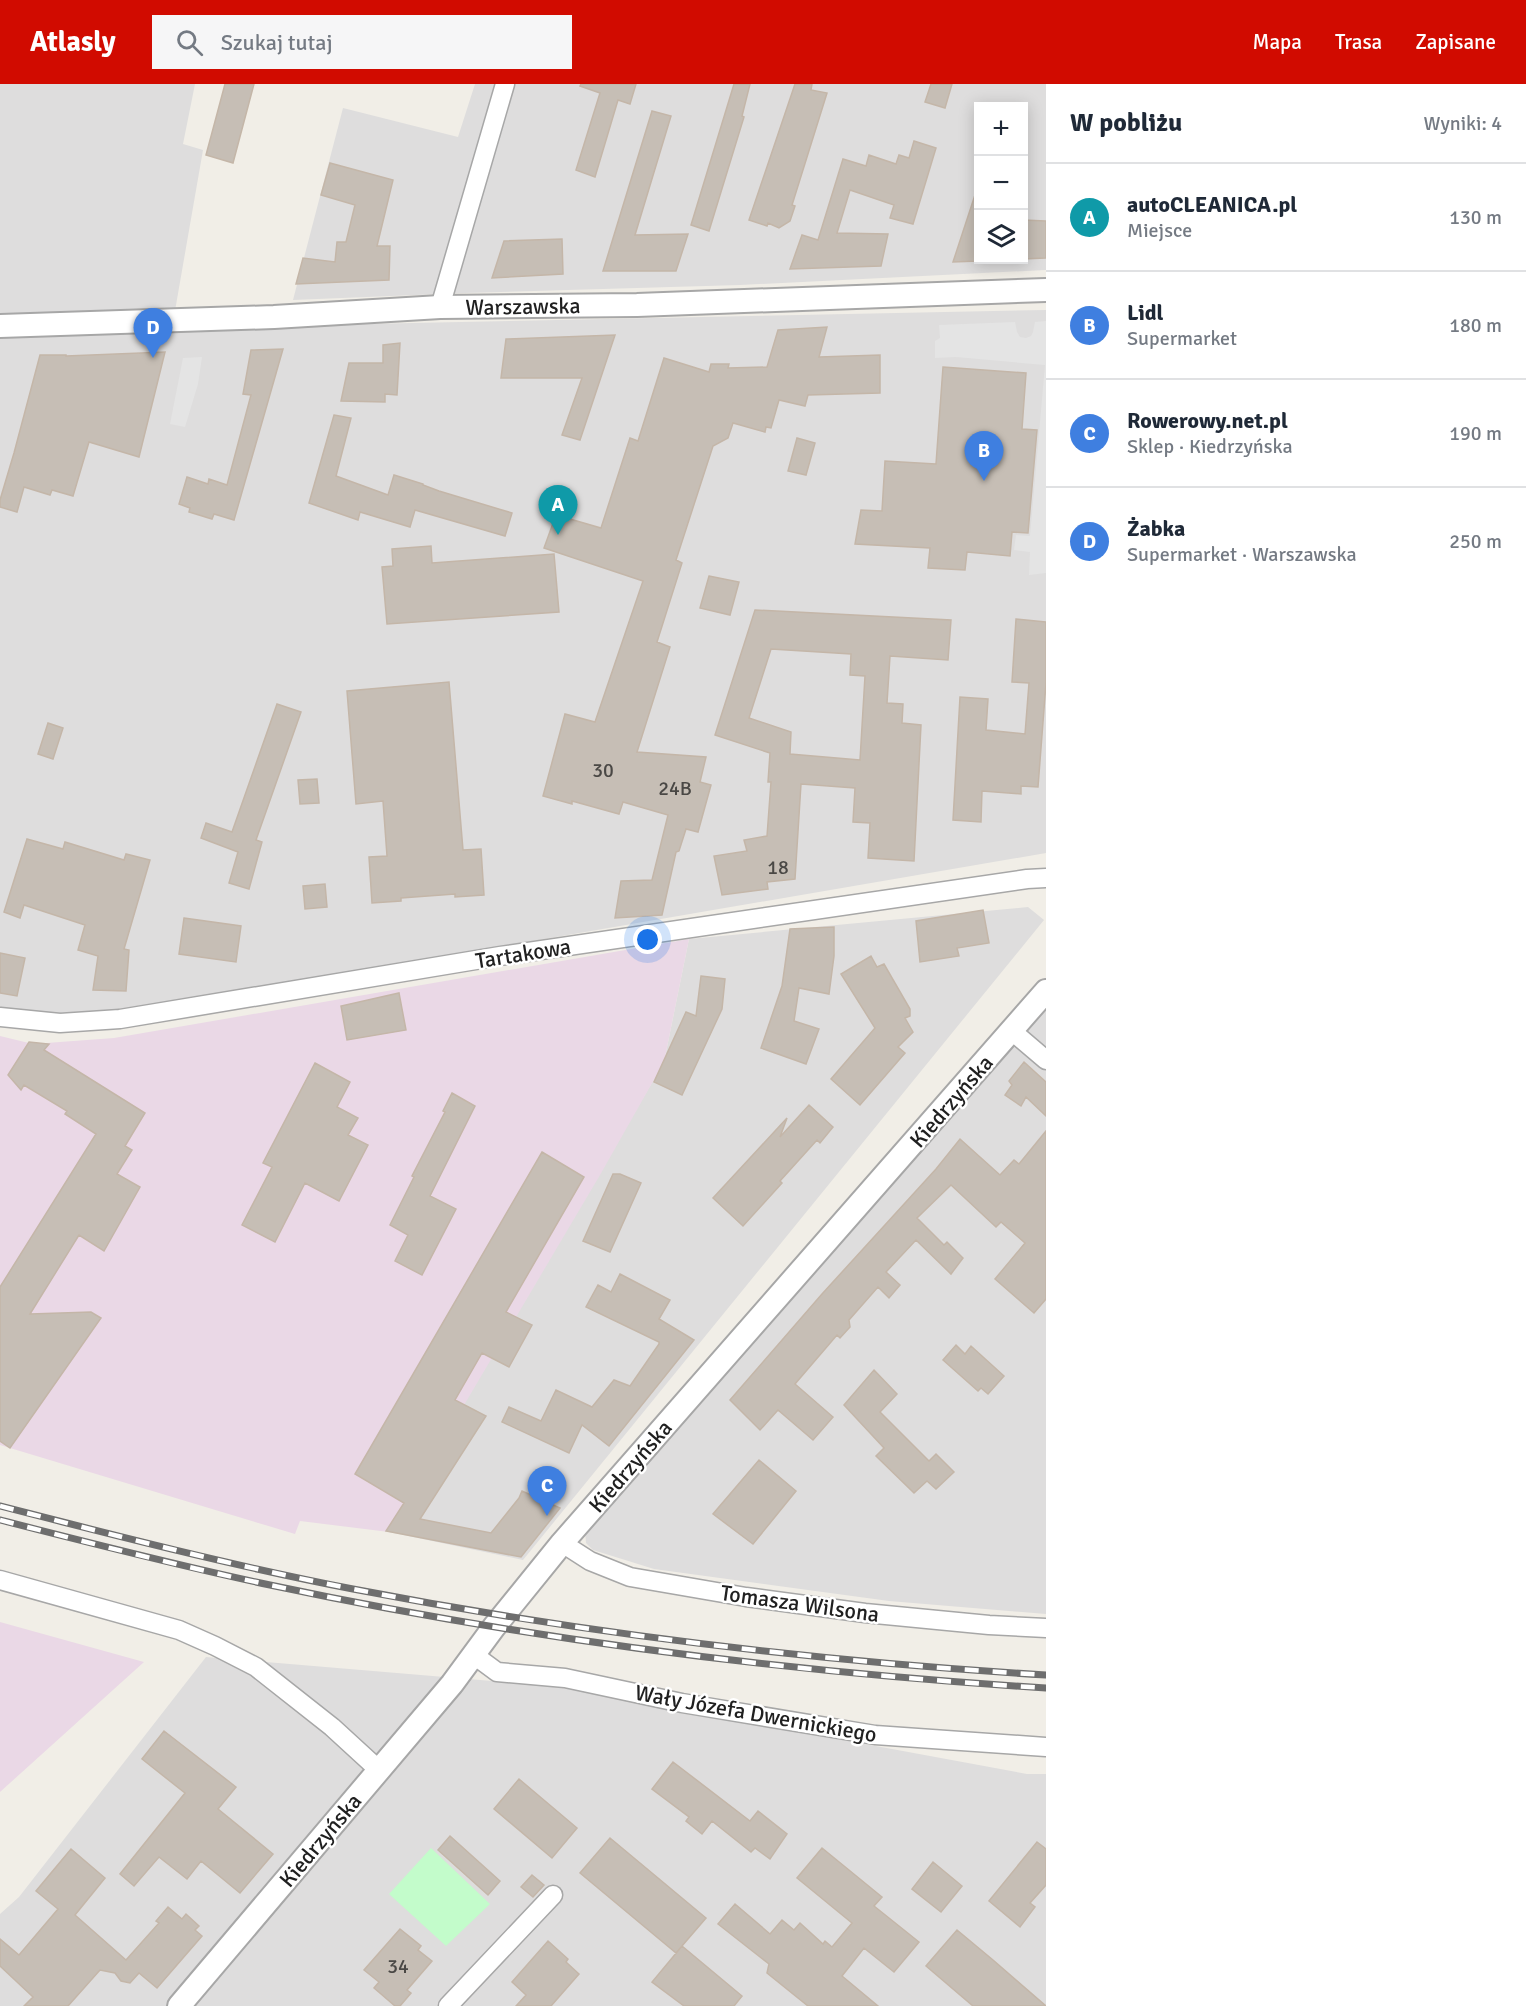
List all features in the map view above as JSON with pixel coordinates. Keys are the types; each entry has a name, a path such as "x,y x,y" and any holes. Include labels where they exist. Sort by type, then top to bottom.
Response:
{"street":[{"path":"440,307 505,84"},
{"name":"Warszawska","path":"0,326 274,317 440,307 637,305 1046,290"},
{"name":"Tartakowa","path":"0,1017 60,1023 120,1019 500,956 1015,880 1046,878"},
{"name":"Kiedrzyńska","path":"179,2006 380,1771 562,1543 1046,991"},
{"path":"1012,1031 1046,1060"},
{"name":"Tomasza Wilsona","path":"562,1543 590,1561 630,1577 746,1597 865,1612 989,1625 1046,1628"},
{"path":"0,1580 179,1630 215,1646 256,1667 332,1727 380,1771"},
{"name":"Wały Józefa Dwernickiego","path":"474,1655 497,1672 565,1678 682,1703 875,1735 1046,1747"},
{"path":"448,2006 553,1895"}],"shaded area":[{"path":"0,84 195,84 183,144 203,150 172,328 1046,310 1046,853 118,1012 60,1016 0,1009"},
{"path":"475,84 1046,84 1046,270 740,285 293,300 343,108 458,137"},
{"path":"1046,321 1046,573 1029,575 1030,552 1014,550 1016,535 1030,536 1045,365 956,357 935,358 935,341 940,338 939,325 1015,322 1020,337 1026,338 1031,336 1035,322"},
{"path":"202,357 198,384 185,427 170,424 183,358"},
{"path":"1028,907 1044,920 523,1560 389,1532 664,1062 689,939"},
{"path":"689,939 664,1062 600,1175 389,1532 300,1521 295,1534 0,1445 0,1036 33,1044 114,1038"},
{"path":"1046,1008 1046,1614 889,1601 654,1569 593,1550 586,1543 585,1531"},
{"path":"0,1622 144,1662 0,1792"},
{"path":"206,1657 552,1686 1027,1774 1046,1774 1046,2006 0,2006 0,1914 19,1897"}],"green space":[{"path":"431,1848 490,1904 446,1946 389,1894"}],"building":[{"path":"225,84 254,84 233,163 206,155"},
{"path":"581,84 636,84 630,104 618,100 595,177 576,170 600,93 580,86"},
{"path":"734,84 750,84 742,116 744,117 709,231 691,225"},
{"path":"795,84 812,84 811,90 827,93 792,205 795,206 790,221 779,228 768,223 767,226 749,220"},
{"path":"931,84 952,84 945,108 925,102"},
{"path":"652,111 671,116 635,235 688,234 676,271 603,271"},
{"path":"914,141 936,148 913,224 890,218 894,205 850,190 837,233 888,234 881,266 790,269 802,235 818,240 843,159 866,166 869,155 896,164 899,155 909,158"},
{"path":"330,163 393,180 377,246 390,246 389,280 296,284 303,258 335,262 337,242 346,242 355,205 321,195"},
{"path":"974,198 974,261 953,262"},
{"path":"1028,220 1046,221 1046,258 1028,259"},
{"path":"562,239 563,274 492,278 504,241"},
{"path":"827,327 819,357 880,355 880,393 808,395 805,406 779,400 771,428 766,427 765,432 733,423 728,438 713,446 676,560 682,563 657,642 670,647 637,752 706,757 700,782 711,785 698,832 686,829 679,851 676,852 662,915 615,918 621,881 652,880 668,815 623,802 619,814 572,801 572,804 543,796 565,714 595,722 643,581 544,548 556,515 601,528 630,438 638,441 664,358 709,372 711,364 729,364 728,368 767,367 778,330"},
{"path":"615,335 580,440 562,435 582,378 501,378 506,339"},
{"path":"400,343 397,395 385,394 385,402 341,401 349,363 383,363 383,345"},
{"path":"283,349 234,520 214,514 212,519 189,512 190,508 179,504 187,477 208,484 209,479 227,485 251,395 243,394 251,350"},
{"path":"165,352 139,457 89,442 73,496 52,490 50,495 24,487 17,512 0,507 40,355"},
{"path":"943,367 1026,373 1022,429 1037,430 1028,533 1012,532 1010,556 967,552 965,570 928,568 930,548 855,544 861,510 882,511 885,461 936,464"},
{"path":"334,415 351,418 336,476 388,495 394,475 512,513 505,536 415,510 410,527 360,512 358,520 309,503"},
{"path":"797,438 815,443 806,475 788,471"},
{"path":"431,546 432,563 554,554 559,612 387,624 382,567 393,566 392,549"},
{"path":"709,576 739,582 730,615 700,608"},
{"path":"755,610 951,620 948,660 890,656 887,703 903,704 902,723 921,725 914,861 868,858 870,823 853,822 855,788 801,784 795,879 767,882 768,889 722,895 714,856 747,851 744,840 767,836 771,782 768,782 770,753 715,735","holes":["771,649 851,654 850,675 865,676 860,760 790,754 791,732 749,718"]},
{"path":"1016,619 1046,622 1046,683 1038,787 1021,786 1021,794 982,791 981,822 953,820 960,697 988,699 986,730 1025,734 1029,683 1012,682"},
{"path":"449,682 463,850 481,849 484,895 455,897 455,894 401,898 401,901 372,903 369,857 387,856 383,801 356,804 347,691"},
{"path":"277,704 301,712 256,840 262,842 249,889 229,883 238,852 201,838 206,823 232,832"},
{"path":"48,723 63,728 53,759 38,754"},
{"path":"317,779 319,803 300,804 298,780"},
{"path":"27,839 63,849 65,842 124,860 126,854 150,860 124,949 129,950 126,991 93,990 98,956 78,950 85,925 24,905 20,918 4,912"},
{"path":"325,884 327,907 305,909 303,886"},
{"path":"983,910 989,943 957,948 959,956 920,962 916,921"},
{"path":"184,918 241,926 236,962 179,954"},
{"path":"834,927 834,956 829,994 799,988 794,1021 819,1029 806,1064 761,1048 782,986 790,929"},
{"path":"0,953 25,958 17,996 0,993"},
{"path":"871,956 877,967 884,964 910,1009 910,1016 905,1018 913,1032 898,1047 905,1053 860,1105 831,1079 875,1028 841,974"},
{"path":"701,976 725,979 722,1009 682,1095 654,1082 686,1012 696,1016"},
{"path":"399,993 406,1030 347,1040 341,1006"},
{"path":"29,1042 49,1044 44,1050 145,1113 125,1146 132,1150 117,1174 140,1187 104,1251 79,1235 30,1314 91,1312 101,1318 10,1448 0,1441 0,1287 96,1134 65,1114 67,1111 24,1085 21,1090 8,1075"},
{"path":"1024,1062 1046,1082 1046,1116 1026,1097 1021,1106 1005,1095 1012,1085 1009,1081"},
{"path":"315,1063 350,1082 337,1107 358,1118 348,1135 368,1145 339,1201 305,1183 275,1242 242,1225 272,1167 263,1163"},
{"path":"452,1093 475,1106 430,1196 456,1209 422,1275 395,1261 408,1235 390,1225"},
{"path":"809,1105 833,1127 820,1143 817,1140 743,1226 713,1198 787,1118 780,1137"},
{"path":"1046,1131 1046,1299 1034,1313 995,1279 1025,1243 1001,1222 996,1227 951,1185 917,1218 944,1245 947,1242 963,1258 951,1274 916,1240 886,1272 900,1285 889,1298 878,1287 849,1320 850,1327 840,1338 837,1335 795,1384 833,1417 813,1440 778,1410 760,1430 730,1400 822,1294 936,1169 960,1139 1000,1175 1014,1160 1019,1164"},
{"path":"542,1152 584,1177 506,1312 532,1325 509,1367 482,1353 455,1400 486,1416 420,1519 491,1533 522,1491 560,1508 521,1557 386,1531 404,1503 355,1474"},
{"path":"613,1174 620,1174 641,1183 610,1252 583,1241"},
{"path":"620,1274 670,1300 659,1319 694,1340 609,1446 582,1425 569,1453 502,1422 509,1407 541,1421 556,1390 592,1407 614,1380 630,1386 659,1342 586,1307 598,1285 611,1292"},
{"path":"956,1345 965,1354 971,1346 1004,1376 988,1394 981,1388 978,1391 943,1360"},
{"path":"874,1370 897,1394 880,1412 929,1461 936,1454 954,1472 936,1489 927,1481 914,1493 876,1456 884,1448 844,1405"},
{"path":"759,1460 796,1491 753,1544 713,1514"},
{"path":"164,1731 236,1787 218,1809 273,1854 240,1893 201,1861 187,1879 159,1857 134,1886 120,1874 185,1793 142,1759"},
{"path":"673,1762 750,1821 758,1811 787,1834 770,1859 755,1848 751,1852 712,1821 702,1834 686,1821 689,1817 652,1789"},
{"path":"519,1779 577,1828 552,1858 494,1809"},
{"path":"450,1836 500,1881 488,1895 438,1850"},
{"path":"610,1838 706,1918 676,1953 580,1873"},
{"path":"1037,1842 1046,1849 1046,1885 1030,1903 1035,1907 1020,1927 989,1901"},
{"path":"822,1848 882,1897 874,1906 919,1942 894,1972 864,1948 842,1976 878,2006 808,2006 767,1973 769,1964 718,1924 735,1904 770,1934 782,1920 794,1930 800,1923 823,1944 825,1941 832,1947 852,1923 797,1878"},
{"path":"71,1849 105,1878 75,1915 126,1960 159,1923 156,1921 168,1907 182,1919 186,1914 199,1926 195,1930 202,1936 157,1988 139,1973 130,1983 121,1981 115,1973 100,1970 68,2006 24,2006 33,1997 0,1966 0,1939 19,1955 58,1909 36,1891"},
{"path":"933,1862 962,1886 941,1912 912,1889"},
{"path":"532,1875 544,1885 533,1897 521,1887"},
{"path":"400,1929 421,1946 418,1950 432,1961 407,1990 411,1993 400,2006 395,2006 374,1988 379,1982 364,1970"},
{"path":"957,1930 1046,2006 973,2006 926,1966"},
{"path":"548,1941 568,1959 566,1962 579,1974 551,2006 516,2006 526,1995 512,1982"},
{"path":"682,1946 742,1996 734,2006 684,2006 652,1982"}],"railway":[{"path":"0,1506 264,1571 525,1619 785,1653 1046,1675"},
{"path":"0,1520 236,1578 463,1622 753,1663 1046,1688"}],"place":[{"name":"Żabka","path":"153,358"},
{"name":"Lidl","path":"984,481"},
{"name":"autoCLEANICA.pl","path":"558,535"},
{"name":"Rowerowy.net.pl","path":"547,1516"}]}
